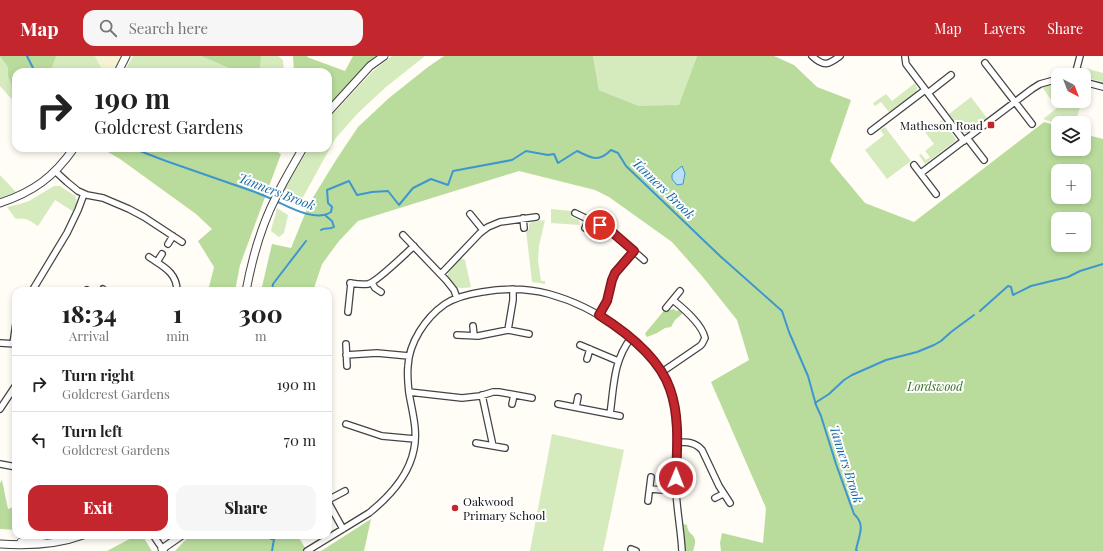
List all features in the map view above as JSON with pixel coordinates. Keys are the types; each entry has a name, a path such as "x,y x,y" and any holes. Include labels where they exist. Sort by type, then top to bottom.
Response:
{"street":[{"path":"120,68 126,56"},
{"path":"332,108 370,66 384,56"},
{"path":"812,56 821,64 830,63 840,56"},
{"path":"904,56 906,64 926,91 984,160"},
{"path":"1076,68 1080,56"},
{"path":"985,63 1032,124"},
{"path":"870,131 951,75"},
{"path":"920,173 1032,89 1040,84 1051,81"},
{"path":"1091,84 1103,87"},
{"path":"0,203 27,193 42,183 64,162 71,152"},
{"path":"247,287 254,255 272,206 301,152"},
{"path":"914,165 936,194"},
{"path":"55,171 73,187 84,194 124,206 144,217 182,242"},
{"path":"34,287 75,218 84,194"},
{"path":"575,213 612,232 644,260"},
{"path":"470,214 483,230"},
{"path":"441,274 483,230 492,224 522,218 536,217"},
{"path":"522,218 524,228"},
{"path":"585,228 589,219"},
{"path":"403,234 441,274 451,286 457,298"},
{"path":"168,244 173,236"},
{"path":"348,312 350,283 372,283 414,246"},
{"path":"599,315 607,301 615,273 634,251"},
{"path":"157,262 162,254"},
{"path":"149,257 173,275 176,282 176,287"},
{"path":"372,283 375,288 381,292"},
{"path":"508,330 513,300 513,289"},
{"path":"332,535 378,506 396,486 410,464 415,448 416,438 409,392 409,356 417,337 429,318 444,305 457,298 488,291 513,289 539,292 556,296 599,315 613,324 648,353 662,372 673,398 676,422 676,491 682,551"},
{"path":"666,308 680,292"},
{"path":"662,372 700,346 705,338 695,321 673,300"},
{"path":"473,326 474,336"},
{"path":"457,335 485,335 508,330 530,334"},
{"path":"610,414 618,362 623,350 631,338"},
{"path":"0,343 12,344"},
{"path":"346,344 347,366"},
{"path":"580,345 618,362"},
{"path":"587,358 590,350"},
{"path":"346,354 377,353 409,356"},
{"path":"409,392 462,398 493,392 532,398"},
{"path":"0,410 12,393"},
{"path":"482,395 493,446"},
{"path":"512,404 514,395"},
{"path":"576,407 578,397"},
{"path":"558,404 620,416"},
{"path":"346,424 382,436 416,438"},
{"path":"677,442 692,443 702,450 723,494 730,503"},
{"path":"476,443 505,448"},
{"path":"0,464 12,466"},
{"path":"648,501 651,477"},
{"path":"650,489 676,491"},
{"path":"332,499 345,491"},
{"path":"715,498 723,494"},
{"path":"332,508 344,528"},
{"path":"1,544 33,539"},
{"path":"1,544 50,544 70,539"},
{"path":"156,539 163,550 177,539"},
{"path":"307,551 326,539"}],"shaded area":[{"path":"95,56 121,56 115,68 101,68"}],"green space":[{"path":"0,56 95,56 101,68 12,68 12,100 0,86"},
{"path":"0,56 56,56 52,68 12,68 12,85 8,76 8,67"},
{"path":"133,56 201,56 229,68 126,68"},
{"path":"201,56 261,56 260,68 229,68"},
{"path":"261,56 278,56 283,60 284,68 260,68"},
{"path":"293,56 308,56 307,57 345,71 353,56 377,56 371,60 332,102 332,68 294,68"},
{"path":"392,56 425,56 386,87 358,113 332,144 332,115 373,71"},
{"name":"Lordswood","path":"444,56 593,56 599,90 639,106 679,105 697,56 774,56 794,65 817,87 851,100 830,161 865,203 914,222 1044,122 1051,124 1051,156 1091,156 1091,136 1103,139 1103,551 721,551 720,543 722,533 763,543 766,508 711,382 749,360 737,320 702,276 672,242 609,197 595,190 519,171 358,221 339,241 322,264 314,287 262,287 272,244 291,248 309,204 358,127 389,98"},
{"path":"593,56 697,56 679,106 639,106 599,90"},
{"path":"1091,70 1103,73 1103,82 1091,79"},
{"path":"915,83 917,88 916,92 889,112 881,102 875,106 873,103 886,94 892,101"},
{"path":"1051,85 1051,100 1042,87"},
{"path":"971,97 987,118 968,133 965,133 949,114"},
{"path":"1057,108 1080,108 1077,116 1051,116 1051,122 1043,119"},
{"path":"942,120 956,140 925,164 919,155 921,154 926,160 930,157 925,151 934,144 925,132"},
{"path":"885,127 911,161 887,179 865,150 884,135 880,130"},
{"path":"108,152 278,152 281,154 240,265 236,287 209,287 214,267 198,241 212,229 196,214 120,159"},
{"path":"307,152 328,152 302,199 284,190"},
{"path":"0,175 16,192 0,198"},
{"path":"54,186 60,186 75,196 77,202 74,212 55,200 38,226 22,218 16,219 7,207 29,201"},
{"path":"277,208 288,215 284,233 279,237 271,231"},
{"path":"551,209 572,211 571,217 579,220 580,225 551,223"},
{"path":"545,220 539,246 538,260 541,281 545,281 545,284 532,282 526,230 529,229 529,224 532,222"},
{"path":"461,258 465,260 471,287 459,288 454,286 447,276 450,270"},
{"path":"674,309 676,311 679,310 682,314 675,320 671,327 665,328 647,337 645,334 664,310"},
{"path":"552,434 624,450 603,551 530,551"},
{"path":"2,480 8,509 12,508 12,530 0,529 0,483"},
{"path":"371,519 364,551 321,551"},
{"path":"683,524 687,525 689,532 694,538 695,545 693,551 685,551"},
{"path":"130,539 144,539 152,551 107,551"},
{"path":"186,539 300,539 306,549 302,551 175,551"}],"water":[{"path":"682,166 685,173 683,184 677,185 672,179 672,175"}],"waterway":[{"name":"Tanners Brook","path":"27,56 33,68"},
{"name":"Tanners Brook","path":"276,201 304,213 311,215 325,215 331,212 332,207 328,203 327,190 349,181 357,195 388,191 399,205 413,188 431,179 448,185 453,171 512,160 526,151 548,155 554,154 558,163 577,151 595,158 602,157 611,150 618,153 626,166 720,256 782,311 789,332 808,376 816,405 854,514 860,522 861,530 857,551"},
{"name":"Tanners Brook","path":"142,152 272,199"},
{"path":"321,230 334,227 332,221 326,216"},
{"path":"273,287 273,284 306,241"},
{"path":"980,311 1008,286 1011,287 1013,295 1031,286 1068,277 1080,271 1103,264"},
{"path":"815,403 829,394 844,380 852,375 886,360 917,352 934,345 974,315"},
{"path":"272,551 274,539"}],"place":[{"name":"Matheson Road","path":"991,125"},
{"name":"Oakwood Primary School","path":"455,508"}],"route":[{"path":"600,225 612,232 634,251 615,273 610,286 609,297 599,315 613,324 648,353 667,381 675,409 677,446 676,478"}]}
